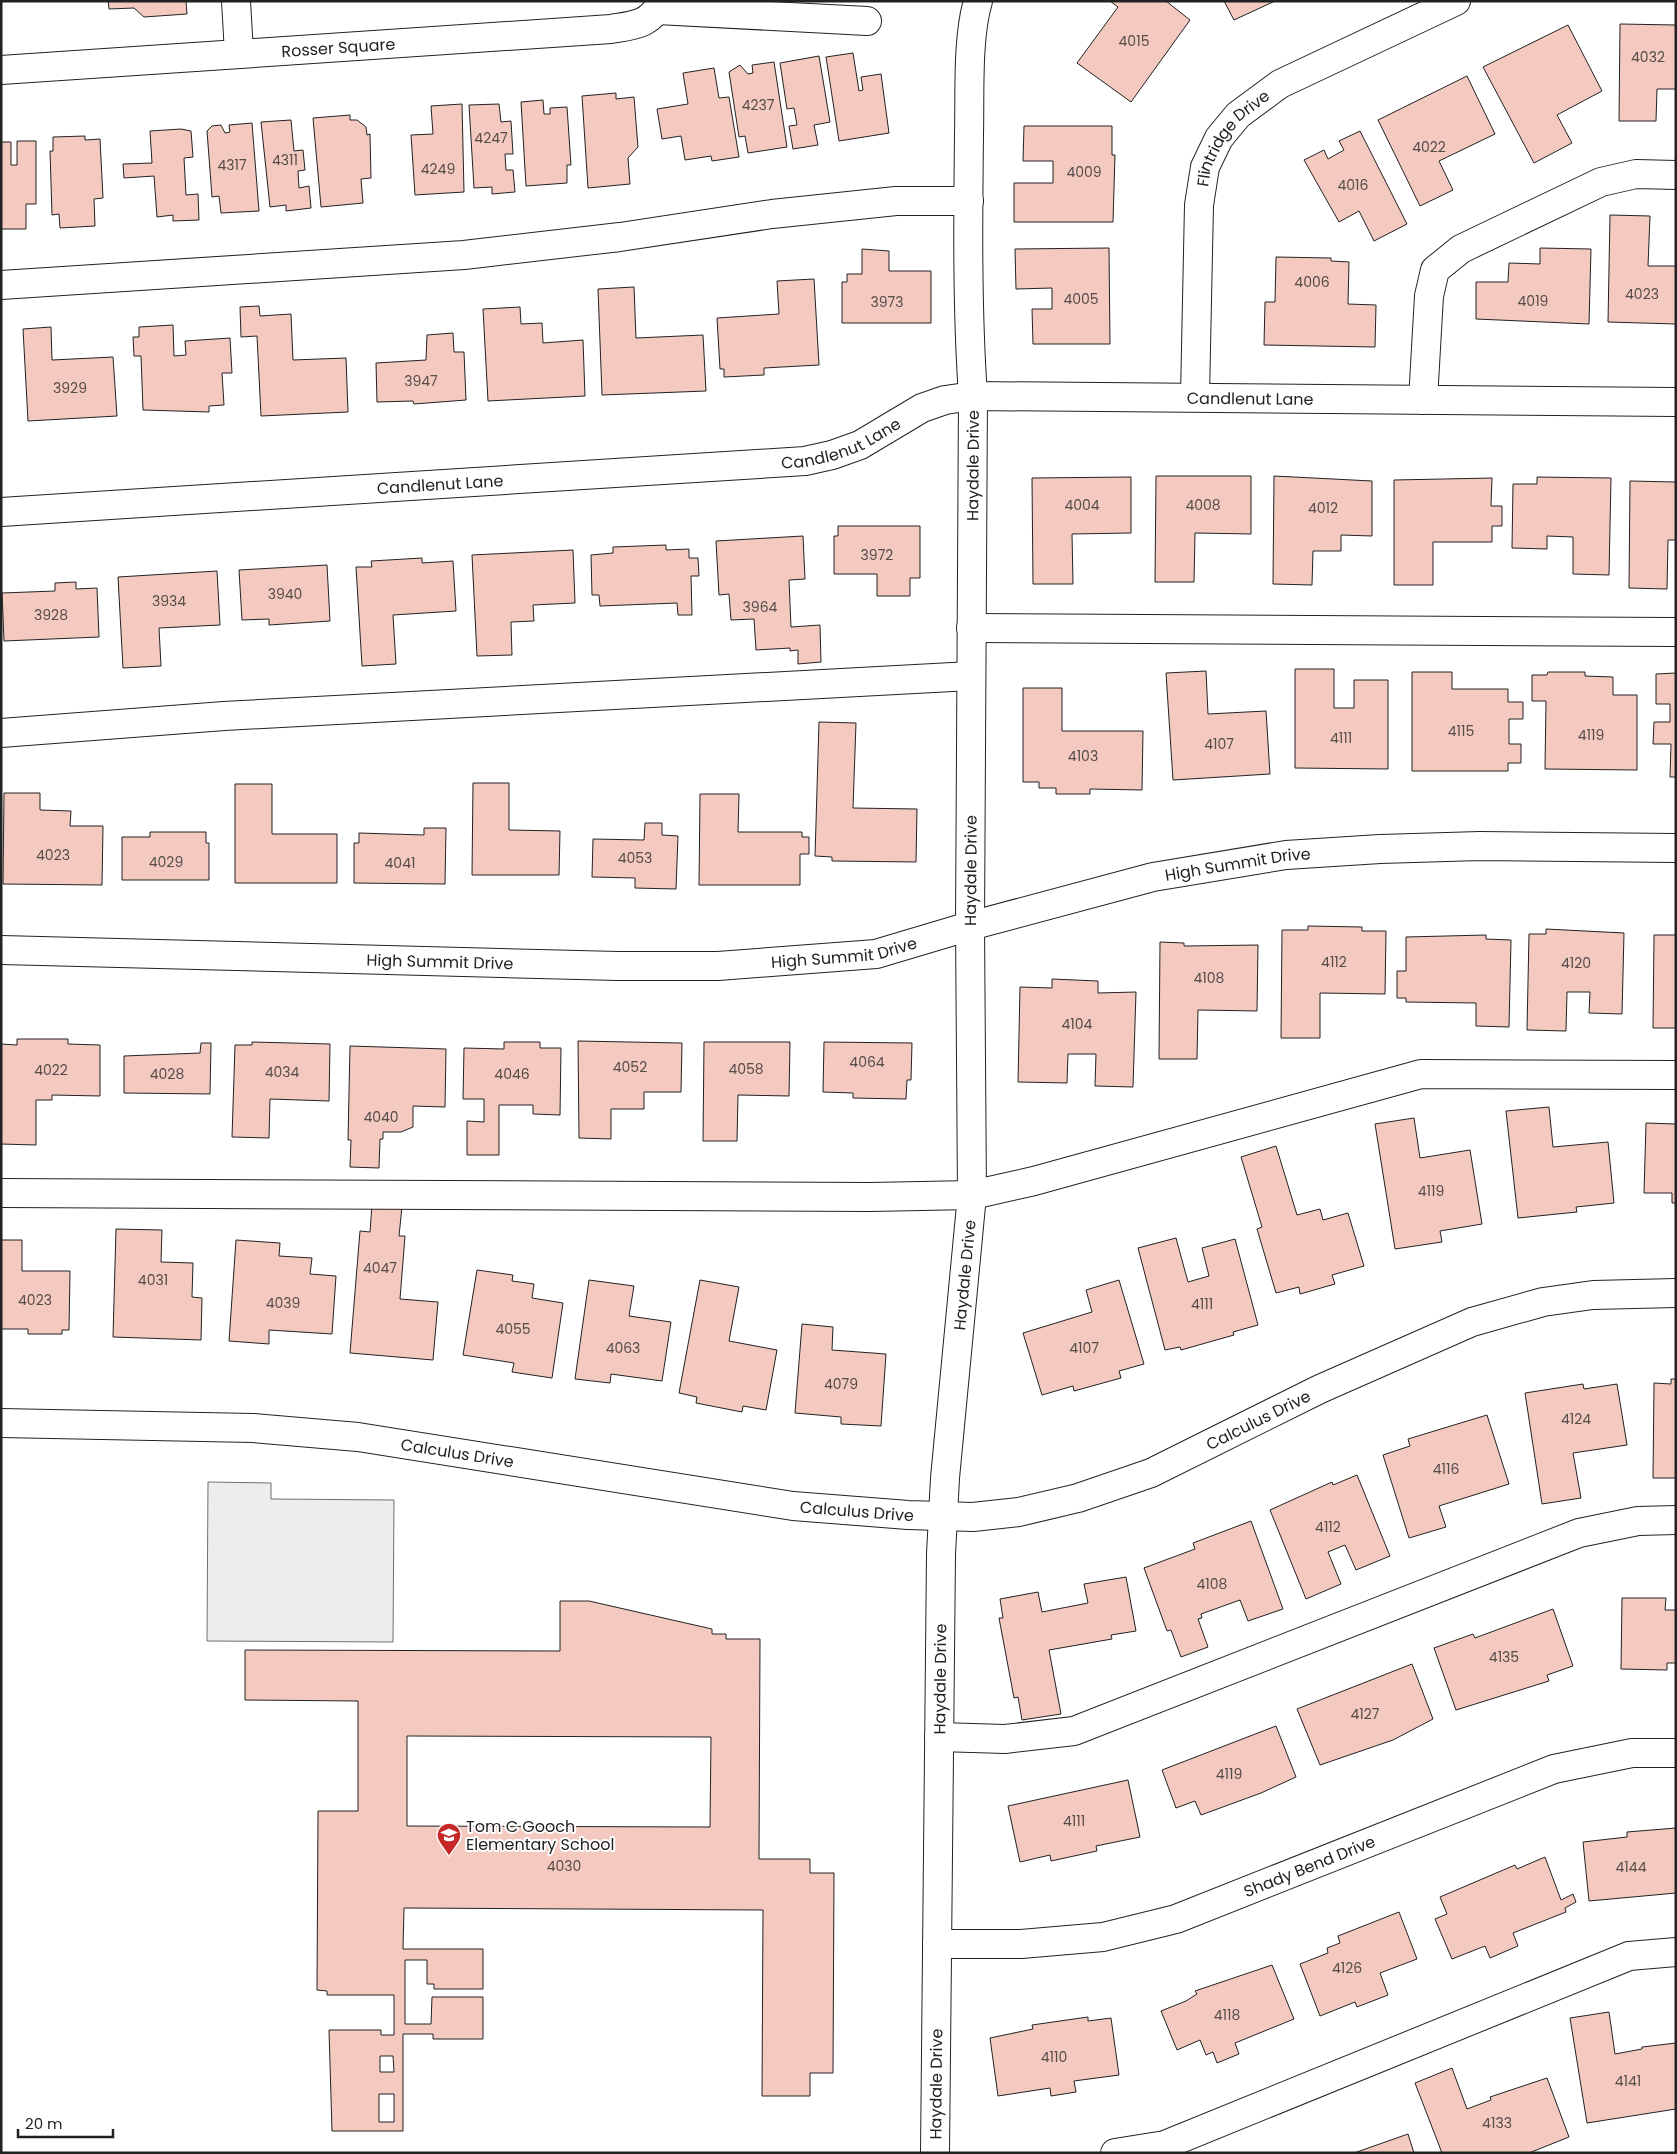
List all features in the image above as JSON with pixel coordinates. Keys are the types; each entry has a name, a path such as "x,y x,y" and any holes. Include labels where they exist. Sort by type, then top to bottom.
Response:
{"street":[{"path":"236,1 239,52"},
{"name":"Haydale Drive","path":"935,2153 943,1516 972,1195 970,926 973,396 969,345 969,201 970,62 978,1"},
{"name":"Flintridge Drive","path":"1196,396 1198,206 1205,167 1219,138 1238,115 1280,84 1456,1"},
{"path":"660,6 867,21"},
{"name":"Rosser Square","path":"1,70 239,52 611,29 643,24 660,6"},
{"path":"1423,400 1429,296 1435,270 1461,249 1601,182 1636,174 1676,175"},
{"path":"1,285 464,254 620,237 772,214 886,202 969,201"},
{"name":"Candlenut Lane","path":"1,512 805,461 832,455 860,445 922,408 945,400 973,396 1196,396 1676,402"},
{"path":"971,628 1676,632"},
{"path":"1,733 224,716 971,676"},
{"name":"High Summit Drive","path":"1,950 618,966 718,966 876,954 970,926 1153,877 1286,855 1380,849 1480,846 1676,848"},
{"path":"1,1193 850,1197 972,1195 1034,1181 1421,1074 1676,1075"},
{"name":"Calculus Drive","path":"1,1423 253,1428 358,1437 792,1506 973,1517 1019,1512 1078,1498 1151,1472 1320,1389 1472,1322 1543,1302 1593,1295 1676,1293"},
{"path":"939,1737 1005,1739 1074,1731 1579,1533 1638,1520 1676,1520"},
{"name":"Shady Bend Drive","path":"937,1944 1021,1944 1103,1937 1167,1921 1554,1769 1632,1752 1676,1753"},
{"path":"1115,2153 1165,2145 1629,1956 1676,1952"}],"shaded area":[{"path":"208,1482 271,1483 271,1499 394,1500 393,1642 207,1641"}],"building":[{"path":"108,1 186,1 187,14 144,17 134,8 109,9"},
{"path":"1110,1 1166,1 1190,20 1131,102 1077,63 1118,7"},
{"path":"1224,1 1275,1 1234,20"},
{"path":"1620,24 1676,25 1676,89 1657,89 1656,121 1619,121"},
{"path":"1568,25 1602,91 1557,115 1572,143 1534,163 1483,67"},
{"path":"853,53 859,91 863,90 861,77 881,74 889,133 839,141 826,57"},
{"path":"819,56 830,122 814,125 818,145 793,149 789,126 797,125 794,108 787,109 780,63"},
{"path":"774,62 787,147 748,153 745,136 739,137 729,72 740,65 748,74 753,73 752,65"},
{"path":"714,68 719,98 729,97 739,157 712,161 711,156 685,160 681,136 662,139 657,109 688,104 683,73"},
{"path":"1467,76 1495,134 1439,161 1453,190 1420,206 1378,120"},
{"path":"616,93 616,99 634,97 638,147 628,158 630,184 588,188 582,96"},
{"path":"543,100 544,114 550,114 550,108 567,107 571,165 567,165 567,183 526,186 521,102"},
{"path":"462,104 464,192 415,195 411,135 433,134 431,106"},
{"path":"499,104 501,122 511,121 513,154 505,154 506,170 513,170 515,192 492,194 492,187 474,188 469,105"},
{"path":"350,115 350,120 357,120 366,127 367,135 370,134 371,178 361,179 363,203 321,207 313,118"},
{"path":"291,120 294,151 303,150 305,170 298,171 299,188 309,186 311,208 286,211 286,205 270,207 261,122"},
{"path":"252,123 259,211 221,213 219,196 212,197 207,131 212,126 221,125 225,133 230,132 229,125"},
{"path":"1024,126 1112,126 1112,155 1115,155 1113,222 1014,222 1014,183 1053,183 1053,161 1023,161"},
{"path":"181,129 191,131 193,157 184,158 186,195 198,194 199,220 173,221 173,215 157,217 154,176 124,178 123,164 152,163 150,131"},
{"path":"1360,131 1407,224 1374,241 1359,211 1339,222 1304,160 1324,150 1328,159 1344,150 1339,141"},
{"path":"85,136 85,140 100,139 103,198 94,199 95,226 60,228 59,214 52,215 50,151 53,151 53,137"},
{"path":"17,141 36,141 36,204 26,204 26,229 1,229 1,142 11,142 11,165 17,165"},
{"path":"1610,215 1650,216 1648,266 1676,266 1676,324 1608,322"},
{"path":"1109,248 1110,344 1033,344 1032,309 1052,309 1052,288 1016,289 1015,249"},
{"path":"1540,248 1591,249 1589,324 1476,319 1476,282 1508,282 1509,263 1540,264"},
{"path":"862,249 889,251 889,271 931,271 931,323 842,323 842,282 847,282 847,274 862,274"},
{"path":"1276,257 1331,258 1331,261 1349,262 1348,304 1376,305 1375,347 1264,345 1265,302 1275,302"},
{"path":"814,279 819,365 764,368 764,375 724,377 724,369 720,369 717,318 779,314 777,281"},
{"path":"634,287 636,338 703,335 706,391 602,395 598,289"},
{"path":"259,306 260,316 291,314 293,360 346,358 348,412 261,416 257,336 241,337 240,307"},
{"path":"520,307 521,324 542,323 543,343 583,340 585,396 488,401 483,309"},
{"path":"173,325 174,356 186,355 185,341 230,338 232,373 222,373 224,405 209,406 209,412 143,410 141,356 134,356 133,337 139,337 139,327"},
{"path":"51,327 52,360 113,357 117,416 28,421 23,329"},
{"path":"453,333 454,352 464,352 466,400 414,404 413,401 377,402 376,363 426,360 427,335"},
{"path":"1156,476 1251,476 1251,534 1195,533 1194,582 1155,582"},
{"path":"1274,476 1372,481 1372,536 1341,535 1341,551 1313,551 1312,585 1273,584"},
{"path":"1131,477 1131,533 1072,534 1073,584 1033,584 1032,478"},
{"path":"1537,477 1611,478 1609,575 1573,574 1573,537 1547,536 1547,549 1512,548 1513,484 1537,484"},
{"path":"1492,478 1491,506 1502,506 1502,526 1492,526 1492,542 1433,542 1433,585 1394,585 1394,480"},
{"path":"1630,481 1676,482 1676,540 1668,540 1667,589 1629,588"},
{"path":"838,526 920,526 920,578 910,578 910,596 877,596 877,574 834,574 834,536 838,536"},
{"path":"803,536 805,579 789,580 791,627 820,625 821,662 798,664 798,650 790,651 790,648 756,650 754,619 731,620 729,594 719,595 716,541"},
{"path":"666,545 666,550 689,549 689,558 698,558 699,576 691,576 692,615 678,615 677,603 600,606 599,595 592,595 591,555 613,553 613,547"},
{"path":"573,550 575,603 533,605 534,621 511,622 512,655 477,656 472,555"},
{"path":"422,558 422,563 453,561 456,611 393,615 396,664 362,666 356,567 372,567 371,561"},
{"path":"327,565 330,621 269,625 269,619 242,620 239,570"},
{"path":"217,571 220,625 159,628 161,666 123,668 118,577"},
{"path":"76,582 76,589 97,588 99,637 4,641 2,593 55,591 55,583"},
{"path":"1295,669 1334,669 1334,708 1354,708 1354,680 1388,680 1388,769 1295,768"},
{"path":"1206,671 1208,714 1266,711 1270,774 1173,780 1166,673"},
{"path":"1412,672 1452,672 1452,689 1508,689 1508,702 1523,702 1523,719 1509,719 1509,744 1521,744 1521,763 1508,763 1508,771 1412,771"},
{"path":"1548,672 1585,672 1585,676 1613,677 1613,695 1637,695 1637,770 1545,769 1546,701 1532,701 1532,675 1547,675"},
{"path":"1676,673 1676,777 1670,777 1671,744 1653,744 1654,722 1670,722 1670,704 1656,704 1656,674"},
{"path":"1023,688 1062,688 1062,731 1143,731 1142,790 1090,789 1090,794 1056,794 1056,788 1039,788 1039,782 1023,782"},
{"path":"819,722 856,723 853,808 917,809 916,862 832,861 832,857 815,856"},
{"path":"473,783 509,783 509,830 560,831 559,875 472,875"},
{"path":"235,784 272,784 272,834 337,834 337,883 235,883"},
{"path":"4,793 40,793 40,810 71,811 70,826 103,826 102,885 3,884"},
{"path":"700,794 739,794 738,832 802,832 802,837 809,837 809,854 800,854 800,885 699,885"},
{"path":"645,823 662,823 662,835 678,836 676,889 635,888 635,878 592,877 593,839 644,840"},
{"path":"424,828 446,828 445,884 354,883 354,843 359,843 359,833 424,835"},
{"path":"150,832 206,832 206,843 209,843 209,880 122,880 122,837 150,837"},
{"path":"1308,926 1362,927 1362,931 1386,931 1385,994 1320,993 1320,1038 1281,1038 1282,930 1308,930"},
{"path":"1546,929 1624,933 1622,1014 1589,1013 1590,992 1567,992 1566,1031 1527,1030 1529,934 1546,934"},
{"path":"1486,935 1486,939 1511,940 1509,1027 1476,1026 1476,1003 1406,1002 1406,998 1397,998 1397,971 1406,971 1406,937"},
{"path":"1654,935 1676,935 1676,1028 1653,1028"},
{"path":"1160,942 1184,943 1184,946 1258,945 1257,1011 1198,1010 1197,1059 1159,1059"},
{"path":"1052,979 1098,981 1098,993 1136,992 1133,1087 1095,1086 1096,1054 1068,1054 1067,1083 1018,1082 1020,987 1052,988"},
{"path":"17,1039 68,1039 68,1044 100,1045 100,1096 52,1095 52,1100 36,1100 36,1145 1,1144 1,1044 17,1045"},
{"path":"578,1041 682,1043 681,1092 644,1092 644,1109 611,1109 611,1139 579,1138"},
{"path":"252,1042 330,1044 329,1101 270,1099 269,1138 232,1137 235,1045 252,1045"},
{"path":"504,1042 540,1042 540,1048 561,1048 560,1115 533,1114 533,1105 499,1105 499,1155 467,1155 467,1121 484,1122 484,1099 463,1099 464,1048 504,1049"},
{"path":"704,1042 790,1042 789,1096 738,1095 737,1141 703,1141"},
{"path":"824,1042 912,1043 911,1080 907,1080 906,1099 853,1098 853,1093 823,1092"},
{"path":"201,1043 211,1043 210,1094 124,1093 124,1056 200,1053"},
{"path":"350,1046 446,1049 445,1107 413,1106 413,1127 401,1132 383,1132 383,1139 380,1139 379,1168 350,1167 351,1140 348,1140"},
{"path":"1549,1107 1553,1147 1608,1142 1614,1203 1576,1207 1577,1212 1518,1218 1506,1111"},
{"path":"1414,1118 1420,1158 1470,1150 1482,1224 1440,1231 1442,1242 1395,1249 1375,1124"},
{"path":"1646,1123 1676,1124 1676,1203 1672,1203 1672,1193 1644,1193"},
{"path":"1276,1146 1297,1215 1320,1209 1323,1220 1348,1213 1364,1266 1332,1275 1335,1284 1300,1294 1299,1287 1276,1293 1257,1229 1262,1227 1241,1157"},
{"path":"372,1204 402,1207 399,1236 405,1236 400,1299 438,1302 433,1360 350,1353 360,1231 370,1232"},
{"path":"116,1229 162,1230 161,1262 193,1263 192,1297 202,1298 201,1340 113,1337"},
{"path":"1176,1238 1188,1282 1209,1276 1202,1248 1235,1239 1258,1325 1233,1332 1234,1335 1181,1350 1180,1347 1165,1350 1138,1248"},
{"path":"1,1240 22,1240 22,1271 70,1271 69,1330 62,1330 62,1334 28,1334 28,1329 1,1329"},
{"path":"236,1240 280,1243 279,1256 312,1258 310,1274 336,1276 332,1334 269,1330 269,1344 229,1341"},
{"path":"477,1270 513,1275 512,1281 534,1284 532,1298 563,1303 552,1378 512,1372 514,1363 463,1355"},
{"path":"589,1280 634,1286 629,1316 671,1322 662,1381 611,1374 610,1383 575,1379"},
{"path":"700,1280 739,1287 729,1341 777,1350 766,1410 743,1406 742,1412 696,1403 697,1397 679,1393"},
{"path":"1119,1280 1144,1364 1119,1371 1121,1378 1074,1391 1073,1386 1042,1395 1023,1333 1092,1312 1086,1290"},
{"path":"802,1324 833,1327 832,1350 886,1354 881,1426 841,1424 841,1417 795,1413"},
{"path":"1671,1379 1676,1379 1676,1478 1653,1478 1654,1383 1671,1384"},
{"path":"1583,1384 1584,1389 1617,1384 1627,1445 1573,1453 1581,1498 1542,1504 1525,1393"},
{"path":"1487,1415 1509,1484 1439,1506 1446,1527 1409,1538 1383,1455 1410,1446 1408,1439"},
{"path":"1357,1475 1390,1556 1356,1570 1345,1545 1328,1552 1341,1584 1306,1599 1270,1510 1332,1482 1333,1485"},
{"path":"1251,1521 1283,1609 1248,1621 1240,1600 1201,1614 1202,1618 1198,1619 1208,1647 1181,1657 1171,1630 1167,1631 1144,1568 1195,1549 1193,1543"},
{"path":"1126,1577 1136,1631 1111,1635 1112,1639 1049,1650 1061,1714 1022,1720 1018,1697 1014,1698 999,1618 1003,1618 1000,1599 1038,1592 1042,1612 1088,1603 1084,1584"},
{"path":"1622,1598 1666,1598 1665,1610 1676,1610 1676,1663 1667,1663 1667,1670 1621,1669"},
{"path":"560,1601 589,1601 712,1629 712,1634 726,1634 726,1639 760,1639 759,1859 810,1859 810,1873 834,1873 833,2073 810,2073 810,2096 762,2096 763,1910 404,1908 403,1949 483,1949 483,1989 434,1989 434,1984 427,1984 427,1960 405,1960 405,2024 431,2024 432,1997 483,1997 483,2039 433,2039 433,2034 403,2034 403,2131 332,2131 329,2030 381,2030 381,2035 394,2035 394,1995 327,1995 327,1991 317,1990 318,1811 358,1811 358,1701 245,1700 245,1650 560,1651","holes":["407,1736 711,1737 710,1827 407,1826","380,2056 393,2056 394,2072 380,2072","379,2094 394,2094 394,2122 379,2122"]},
{"path":"1553,1609 1573,1666 1547,1675 1549,1681 1456,1710 1434,1648 1473,1634 1475,1638"},
{"path":"1412,1664 1433,1719 1393,1740 1320,1765 1297,1709"},
{"path":"1276,1726 1296,1777 1261,1793 1201,1815 1195,1801 1176,1808 1162,1770"},
{"path":"1128,1780 1140,1837 1096,1846 1097,1851 1051,1861 1050,1855 1020,1862 1008,1806"},
{"path":"1676,1828 1676,1893 1589,1901 1583,1842 1627,1837 1627,1832"},
{"path":"1545,1857 1561,1900 1573,1894 1576,1902 1565,1908 1566,1912 1513,1933 1518,1946 1490,1958 1485,1946 1452,1959 1435,1919 1447,1914 1440,1897 1515,1865 1517,1869"},
{"path":"1399,1912 1417,1959 1380,1973 1388,1995 1357,2007 1355,2002 1320,2016 1300,1964 1328,1953 1327,1948 1340,1943 1338,1936"},
{"path":"1272,1965 1294,2019 1235,2043 1239,2054 1217,2063 1213,2052 1206,2055 1200,2040 1177,2050 1161,2011 1186,2001 1197,1994 1195,1991"},
{"path":"1609,2012 1615,2054 1642,2049 1642,2047 1676,2043 1676,2109 1587,2123 1570,2018"},
{"path":"1088,2017 1088,2021 1111,2018 1119,2075 1074,2081 1076,2092 1051,2096 1050,2088 998,2096 990,2038 1033,2029 1032,2025"},
{"path":"1452,2068 1467,2109 1491,2100 1490,2097 1547,2078 1569,2137 1529,2153 1442,2153 1415,2083"},
{"path":"1408,2134 1414,2153 1354,2153"}],"place":[{"name":"Tom C Gooch Elementary School","path":"449,1856"}]}
